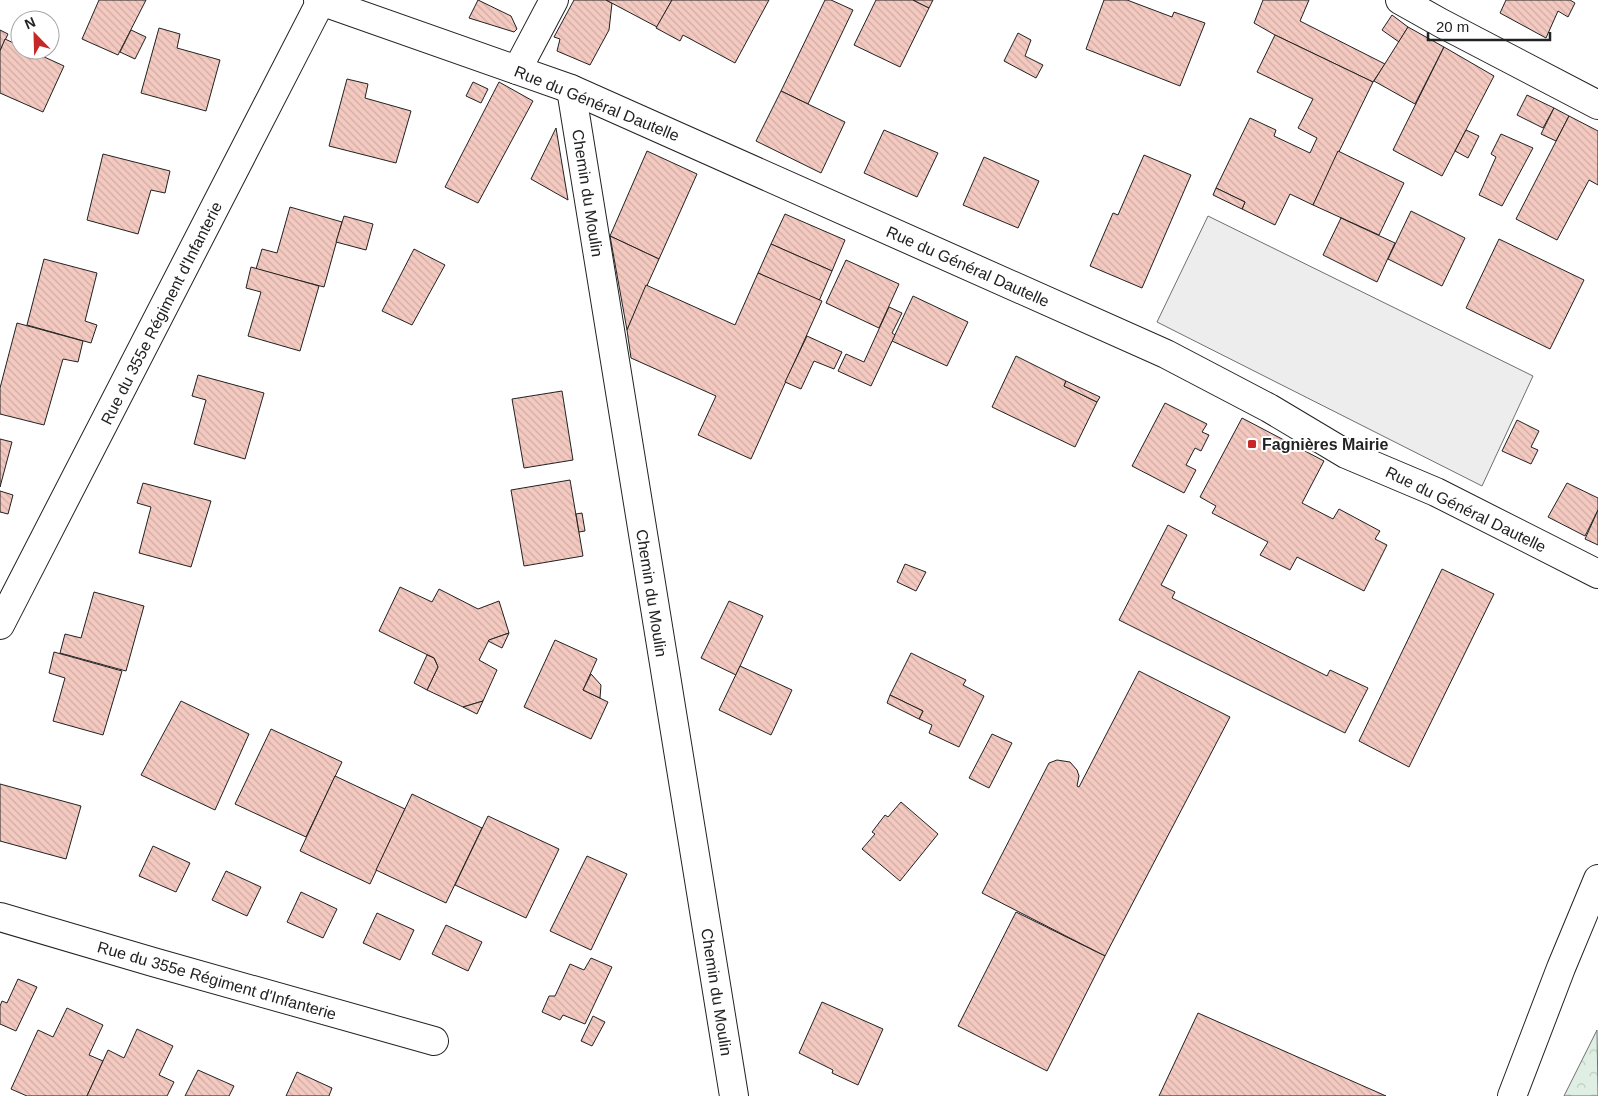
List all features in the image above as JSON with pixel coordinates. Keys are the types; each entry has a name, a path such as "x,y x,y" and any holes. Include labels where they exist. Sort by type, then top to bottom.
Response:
{"street":[{"name":"Rue du Général Dautelle","path":"319,0 571,89 1166,354 1268,408 1346,454 1436,492 1598,574"},
{"name":"Rue du 355e Régiment d'Infanterie","path":"0,625 319,0"},
{"path":"517,70 554,0"},
{"path":"1400,0 1598,105"},
{"name":"Chemin du Moulin","path":"571,89 734,1096"},
{"path":"1512,1096 1560,968 1598,879"},
{"name":"Rue du 355e Régiment d'Infanterie","path":"0,917 152,962 434,1041"}],"green space":[{"path":"1597,1030 1598,1096 1564,1096"}],"shaded area":[{"path":"1208,216 1533,376 1482,486 1157,322"}],"building":[{"path":"99,0 146,0 118,55 82,39"},
{"path":"478,0 511,16 517,29 514,32 469,18"},
{"path":"574,0 606,0 612,3 609,30 590,65 557,51 560,39 554,37"},
{"path":"606,0 672,0 657,27"},
{"path":"672,0 769,0 735,63 683,35 680,41 656,28"},
{"path":"825,0 831,0 853,10 808,104 781,91"},
{"path":"876,0 913,0 929,8 900,67 854,45"},
{"path":"913,0 933,0 929,8"},
{"path":"1104,0 1127,0 1172,17 1174,12 1205,23 1180,86 1086,49"},
{"path":"1263,0 1309,0 1300,21 1385,64 1373,82 1275,35 1254,23"},
{"path":"1506,0 1570,0 1575,3 1568,17 1558,11 1546,38 1500,13"},
{"path":"1392,15 1408,27 1399,42 1382,30"},
{"path":"1408,27 1444,47 1415,104 1374,81"},
{"path":"159,28 180,34 177,48 220,60 206,111 141,93"},
{"path":"0,30 8,34 0,51"},
{"path":"131,30 146,37 135,59 120,52"},
{"path":"1018,33 1031,40 1025,56 1043,65 1036,78 1004,61"},
{"path":"1275,35 1373,82 1313,205 1290,194 1275,225 1242,209 1245,202 1216,188 1250,118 1276,130 1274,136 1310,153 1317,138 1298,128 1313,99 1257,72"},
{"path":"5,39 10,41 10,60 51,60 64,66 43,112 0,93 0,51"},
{"path":"1444,47 1494,76 1442,176 1393,150"},
{"path":"347,79 368,84 365,98 411,111 396,163 329,146"},
{"path":"473,82 488,89 481,103 466,96"},
{"path":"499,82 533,101 478,203 445,187"},
{"path":"781,91 845,122 821,173 756,141"},
{"path":"1527,95 1554,108 1543,128 1517,115"},
{"path":"1554,108 1569,116 1556,141 1541,134"},
{"path":"1569,116 1598,131 1598,185 1589,180 1557,240 1516,219"},
{"path":"556,128 568,200 531,179"},
{"path":"884,130 938,153 917,197 864,173"},
{"path":"1466,130 1479,136 1468,158 1455,151"},
{"path":"1501,134 1533,148 1502,206 1479,195 1496,157 1491,154"},
{"path":"647,151 697,174 659,259 610,236"},
{"path":"1338,151 1404,183 1379,235 1313,205"},
{"path":"103,154 170,171 165,193 151,190 138,234 87,220"},
{"path":"1144,155 1191,175 1142,288 1090,266 1113,213 1118,215"},
{"path":"984,157 1039,181 1018,228 963,205"},
{"path":"1216,188 1245,202 1242,209 1213,195"},
{"path":"290,207 342,222 324,287 256,269 262,249 277,253"},
{"path":"1411,211 1465,238 1442,286 1388,259"},
{"path":"785,214 845,240 832,271 771,244"},
{"path":"344,216 373,224 366,250 336,242"},
{"path":"1341,218 1395,243 1377,282 1323,255"},
{"path":"610,236 659,259 627,330"},
{"path":"1499,239 1584,280 1550,349 1466,308"},
{"path":"771,244 832,271 819,301 758,273"},
{"path":"414,249 445,265 412,325 382,311"},
{"path":"44,259 97,273 85,321 97,325 91,343 27,325"},
{"path":"846,260 899,284 879,328 826,303"},
{"path":"251,267 319,286 300,351 248,336 261,292 246,288"},
{"path":"758,273 822,301 751,459 698,435 716,396 631,358 627,330 646,285 735,325"},
{"path":"913,296 968,322 947,366 892,341"},
{"path":"889,307 902,313 892,333 895,335 871,386 838,371 846,354 864,362"},
{"path":"17,323 83,341 78,362 63,359 44,425 0,414 0,388"},
{"path":"807,336 842,352 834,369 814,361 801,389 785,382"},
{"path":"1016,356 1066,381 1064,386 1097,402 1075,447 992,407"},
{"path":"198,375 264,393 245,459 194,444 206,400 192,396"},
{"path":"1066,381 1100,397 1097,402 1064,386"},
{"path":"562,391 573,460 524,468 512,399"},
{"path":"1165,403 1207,424 1202,432 1209,435 1201,451 1195,448 1186,465 1196,470 1184,493 1132,466"},
{"path":"1242,418 1324,461 1302,503 1333,519 1339,509 1380,531 1375,539 1387,545 1364,591 1297,557 1290,570 1260,555 1268,542 1212,513 1216,506 1200,497"},
{"path":"1517,420 1539,431 1531,447 1538,450 1531,464 1502,451"},
{"path":"0,439 12,442 0,487"},
{"path":"570,480 583,556 524,566 511,490"},
{"path":"143,483 211,501 191,567 139,553 151,507 137,503"},
{"path":"1567,483 1598,498 1598,510 1585,536 1548,517"},
{"path":"0,491 13,495 8,514 0,512"},
{"path":"1598,510 1598,545 1585,539"},
{"path":"582,513 585,531 579,532 576,514"},
{"path":"1168,525 1187,535 1161,585 1175,592 1172,598 1327,676 1330,670 1368,688 1345,733 1119,620"},
{"path":"905,564 926,572 916,591 897,582"},
{"path":"1442,569 1494,594 1409,767 1359,741"},
{"path":"400,587 432,602 439,589 478,609 499,601 509,633 489,640 479,660 497,670 483,701 463,707 427,690 438,667 434,658 379,631"},
{"path":"94,592 144,606 126,671 60,653 65,634 81,638"},
{"path":"729,601 763,616 736,675 701,658"},
{"path":"509,633 502,648 488,641 489,640"},
{"path":"555,640 597,659 583,690 608,702 591,739 524,707"},
{"path":"54,652 122,671 103,735 53,721 65,678 49,673"},
{"path":"911,653 966,680 963,685 984,696 959,747 929,733 932,725 919,719 923,711 890,695"},
{"path":"427,655 434,658 438,667 427,690 414,683"},
{"path":"740,666 792,690 771,735 719,710"},
{"path":"1139,671 1230,717 1105,956 982,893 1049,763 1057,760 1070,762 1077,770 1079,776 1077,786 1079,787"},
{"path":"591,674 601,685 600,698 583,690"},
{"path":"890,695 923,711 919,719 887,703"},
{"path":"181,701 249,734 215,810 141,775"},
{"path":"483,701 477,714 463,707"},
{"path":"271,729 342,762 306,837 235,804"},
{"path":"992,734 1012,743 989,788 969,778"},
{"path":"335,776 405,809 370,884 300,851"},
{"path":"0,784 81,806 66,859 0,841"},
{"path":"412,794 482,828 446,903 376,870"},
{"path":"901,802 938,834 900,881 862,849 875,834 872,832 885,815 888,817"},
{"path":"488,816 559,849 526,918 455,885"},
{"path":"153,846 190,863 176,892 139,876"},
{"path":"587,856 627,874 591,950 550,931"},
{"path":"226,871 261,887 247,916 212,900"},
{"path":"301,892 337,909 323,938 287,922"},
{"path":"1016,912 1105,956 1047,1071 958,1026"},
{"path":"377,913 414,930 400,960 363,943"},
{"path":"446,925 482,942 468,971 432,954"},
{"path":"591,958 612,967 585,1024 563,1015 560,1020 542,1012 549,996 555,996 570,964 584,970"},
{"path":"18,979 37,987 16,1031 0,1024 0,1006 2,1001 7,1003"},
{"path":"822,1002 883,1029 858,1085 832,1073 833,1070 799,1053"},
{"path":"67,1008 103,1025 89,1055 103,1061 87,1096 27,1096 11,1089 38,1030 53,1037"},
{"path":"1198,1013 1386,1096 1159,1096"},
{"path":"593,1016 605,1022 592,1046 581,1041"},
{"path":"137,1029 173,1046 159,1075 174,1082 167,1096 87,1096 108,1050 124,1058"},
{"path":"198,1070 234,1086 229,1096 185,1096"},
{"path":"297,1072 332,1088 329,1096 286,1096"}],"place":[{"name":"Fagnières Mairie","path":"1252,444"}]}
